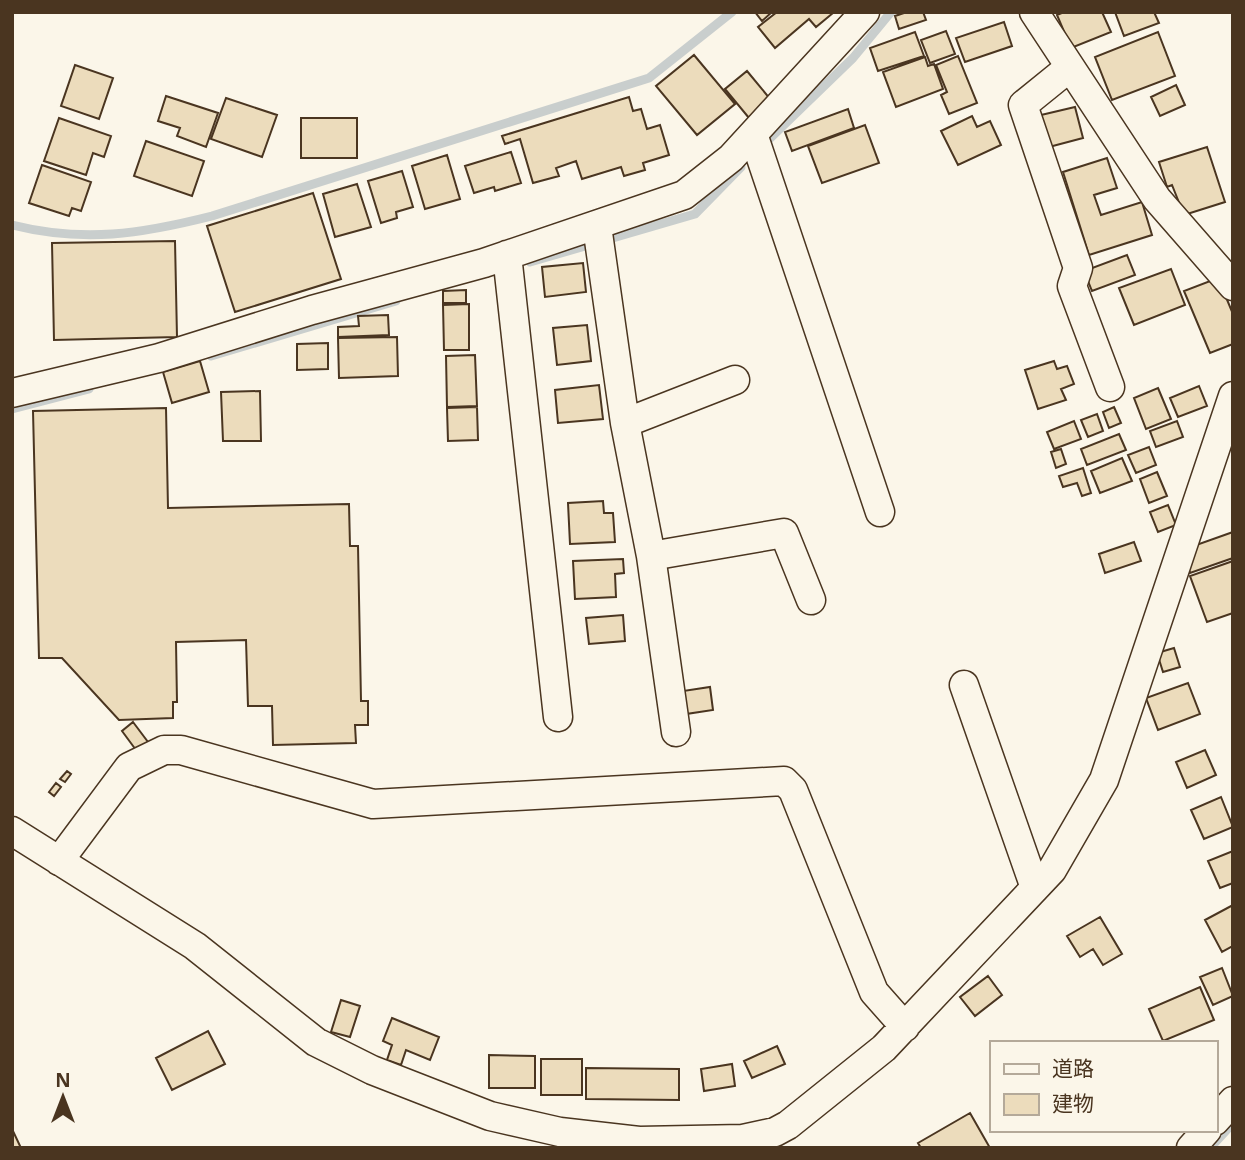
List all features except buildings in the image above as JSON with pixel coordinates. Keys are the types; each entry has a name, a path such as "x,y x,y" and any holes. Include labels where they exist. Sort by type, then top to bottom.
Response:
{"street":[{"path":"12,393 159,358 312,310 508,264 599,236 684,195 731,158 757,144 865,12"},
{"path":"1034,12 1157,198 1233,286"},
{"path":"1070,67 1023,105 1078,268 1072,286 1110,387"},
{"path":"757,144 880,512"},
{"path":"599,236 625,423 652,556 676,733"},
{"path":"508,264 558,717"},
{"path":"625,423 735,380"},
{"path":"12,831 195,946 316,1042 372,1070 489,1116 560,1132 639,1141 727,1140 775,1132 788,1125 884,1048 1052,870 1104,780 1233,396"},
{"path":"652,556 784,533 811,600"},
{"path":"964,685 1035,888"},
{"path":"60,861 129,767 164,750 181,750 373,804 784,781 793,790 874,992 905,1027"},
{"path":"1217,1119 1233,1101"},
{"path":"1191,1148 1205,1132"}],"waterway":[{"path":"12,225 64,234 112,234 161,228 212,216 649,78 732,12"},
{"path":"761,147 853,58 891,12"},
{"path":"530,262 695,214 741,167"},
{"path":"211,356 396,301"},
{"path":"12,409 89,389"},
{"path":"1210,1148 1233,1123"}]}
